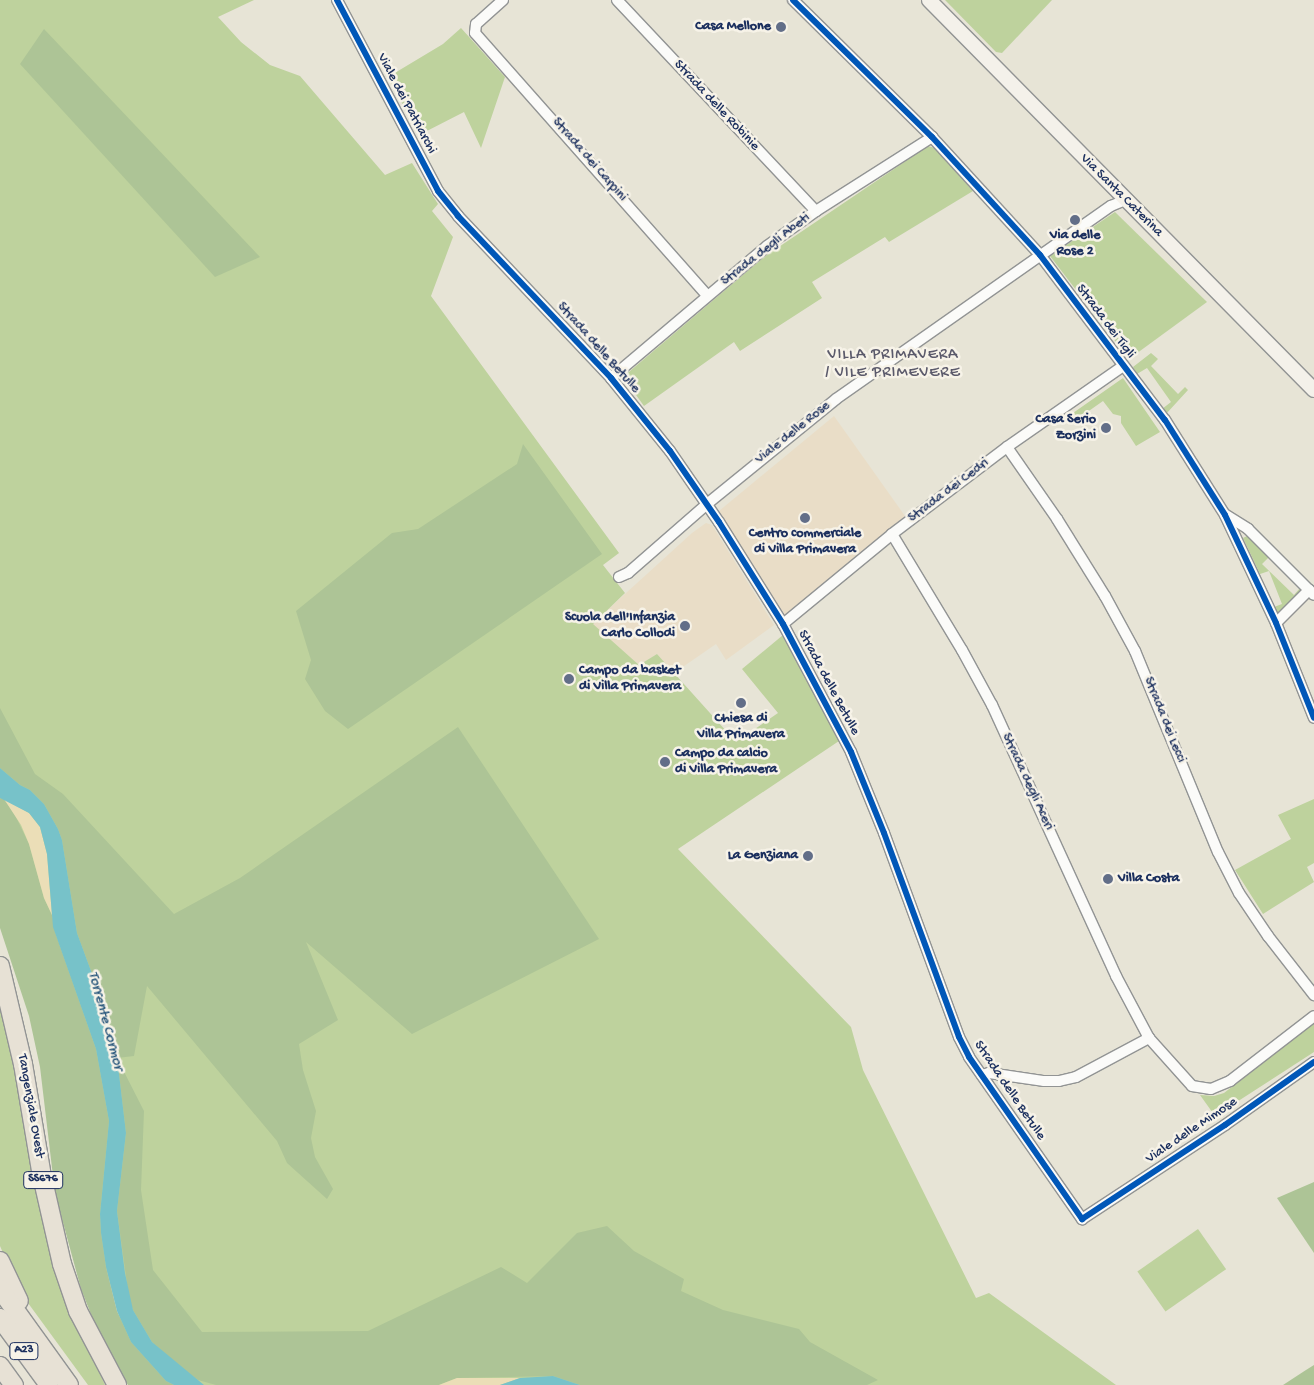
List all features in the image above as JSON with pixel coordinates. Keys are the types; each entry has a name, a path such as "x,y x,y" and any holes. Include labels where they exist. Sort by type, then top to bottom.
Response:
{"highway":[{"name":"Tangenziale Ovest","path":"0,966 23,1064 42,1176 62,1264 78,1311 117,1385"},
{"path":"0,1261 33,1336"},
{"name":"A23","path":"0,1289 69,1385"},
{"name":"A23","path":"0,1318 48,1385"},
{"path":"0,1366 14,1385"}],"street":[{"name":"Viale dei Patriarchi","path":"337,0 438,191 458,216"},
{"name":"Strada dei Carpini","path":"503,0 476,24 475,33 707,295"},
{"name":"Strada delle Robinie","path":"616,0 816,211"},
{"name":"Strada dei Tigli","path":"793,0 932,137 1040,255 1122,366 1165,420 1225,514 1276,623 1314,718"},
{"name":"Via Santa Caterina","path":"929,0 1314,390"},
{"name":"Strada degli Abeti","path":"610,378 767,246 816,211 932,137"},
{"name":"Viale delle Rose","path":"619,577 628,573 707,504 836,399 1118,201 1125,200"},
{"name":"Strada delle Betulle","path":"458,216 610,378 670,451 707,504 783,624 851,752 887,842 959,1037 982,1075 1082,1219"},
{"name":"Strada dei Cedri","path":"783,624 892,534 1007,447 1122,366"},
{"name":"Strada dei Lecci","path":"1007,447 1057,519 1105,596 1135,652 1218,852 1239,893 1268,936 1314,995"},
{"path":"1225,514 1248,529 1312,592 1276,623"},
{"name":"Strada degli Aceri","path":"892,534 962,650 992,705 1116,976 1149,1038 1192,1086 1211,1089 1230,1081 1314,1016"},
{"path":"982,1075 990,1073 1044,1082 1059,1081 1076,1077 1149,1038"},
{"name":"Viale delle Mimose","path":"1082,1219 1225,1126 1314,1062"}],"shaded area":[{"path":"834,416 905,516 785,615 719,511"},
{"path":"706,523 712,525 774,625 726,660 716,644 674,673 657,654 639,665 592,624 692,533"}],"green space":[{"path":"0,0 254,0 218,17 241,42 270,65 300,76 385,175 412,163 438,204 432,211 453,237 431,296 619,553 603,565 625,593 593,624 639,665 657,654 736,742 778,713 742,669 783,635 839,741 678,849 851,1027 863,1070 976,1298 989,1293 1116,1385 138,1385 33,1003 0,913"},
{"path":"945,0 1052,0 1002,53 996,52"},
{"path":"461,28 505,77 481,148 464,112 419,135 388,77 443,44"},
{"path":"44,29 260,257 215,277 20,64"},
{"path":"928,146 935,148 973,191 889,242 885,237 812,282 822,298 740,351 734,342 644,406 623,377 764,257"},
{"path":"1115,212 1207,302 1129,359 1050,256"},
{"path":"1151,353 1158,359 1151,366 1178,394 1185,387 1188,390 1166,414 1162,409 1171,402 1147,368 1137,374 1133,367"},
{"path":"1123,378 1160,432 1136,446 1121,423 1121,416 1113,414 1103,401 1076,420 1073,413"},
{"path":"523,444 602,554 348,729 325,711 305,679 311,660 296,611 392,533 418,529 517,464"},
{"path":"1247,536 1269,557 1262,564 1294,595 1300,588 1303,591 1278,615 1274,607 1282,604 1269,571 1260,574 1243,538"},
{"path":"0,708 35,774 63,794 174,914 240,878 458,727 599,939 412,1034 306,942 338,1020 299,1044 303,1070 316,1111 311,1138 315,1157 333,1189 327,1199 287,1163 277,1141 147,986 134,1056 117,1058 101,998 77,933 62,840 58,829 44,804 30,790 20,785 0,768"},
{"path":"0,798 4,799 15,815 29,844 44,898 52,915 56,935 96,1049 109,1121 100,1214 101,1233 106,1267 117,1311 131,1342 166,1381 174,1385 128,1385 114,1365 81,1289 55,1193 40,1067 29,1016 0,928"},
{"path":"1314,799 1314,863 1307,867 1314,882 1263,914 1235,870 1291,839 1278,815"},
{"path":"3,1006 76,1322 105,1385 88,1385 20,1292 0,1246 0,1007"},
{"path":"1314,1023 1314,1052 1215,1116 1200,1095 1214,1096 1224,1093"},
{"path":"117,1058 144,1111 141,1190 153,1270 202,1332 368,1331 501,1267 527,1283 577,1233 607,1226 634,1251 684,1279 681,1291 723,1310 799,1329 810,1342 878,1380 867,1385 580,1385 553,1376 457,1378 439,1385 216,1385 198,1380 152,1342 133,1310 129,1299 117,1211 126,1133"},
{"path":"1314,1182 1314,1253 1277,1198"},
{"path":"1198,1229 1226,1269 1165,1312 1137,1271"},
{"path":"1314,1365 1314,1385 1283,1385 1306,1370"}],"sand":[{"path":"4,799 29,813 40,827 47,854 52,915 44,898 29,844 21,825"},
{"path":"457,1378 520,1378 500,1385 439,1385"}],"water":[{"name":"Torrente Cormor","path":"0,768 20,785 30,790 44,804 58,829 62,840 77,933 101,998 117,1057 126,1133 117,1211 125,1273 133,1310 152,1342 204,1385 174,1385 166,1381 131,1342 117,1311 106,1267 101,1233 100,1214 109,1121 96,1049 53,927 47,854 40,827 29,813 0,798"},
{"path":"553,1376 580,1385 500,1385 520,1378"}],"cycle path":[{"path":"337,0 438,191 458,216 611,378 670,451 719,522 783,624 851,752 884,833 959,1037 969,1057 1082,1219 1225,1125 1314,1062"},
{"path":"793,0 932,137 1040,255 1165,420 1225,515 1276,623 1314,718"}],"place":[{"name":"Casa Mellone","path":"781,27"},
{"name":"Via delle Rose 2","path":"1075,220"},
{"name":"Casa Serio Zorzini","path":"1106,428"},
{"name":"Centro commerciale di Villa Primavera","path":"805,518"},
{"name":"Scuola dell'Infanzia Carlo Collodi","path":"685,626"},
{"name":"Campo da basket di Villa Primavera","path":"569,679"},
{"name":"Chiesa di Villa Primavera","path":"741,703"},
{"name":"Campo da calcio di Villa Primavera","path":"665,762"},
{"name":"La Genziana","path":"808,856"},
{"name":"Villa Costa","path":"1108,879"}],"district":[{"name":"VILLA PRIMAVERA / VILE PRIMEVERE","path":"893,365"}]}
